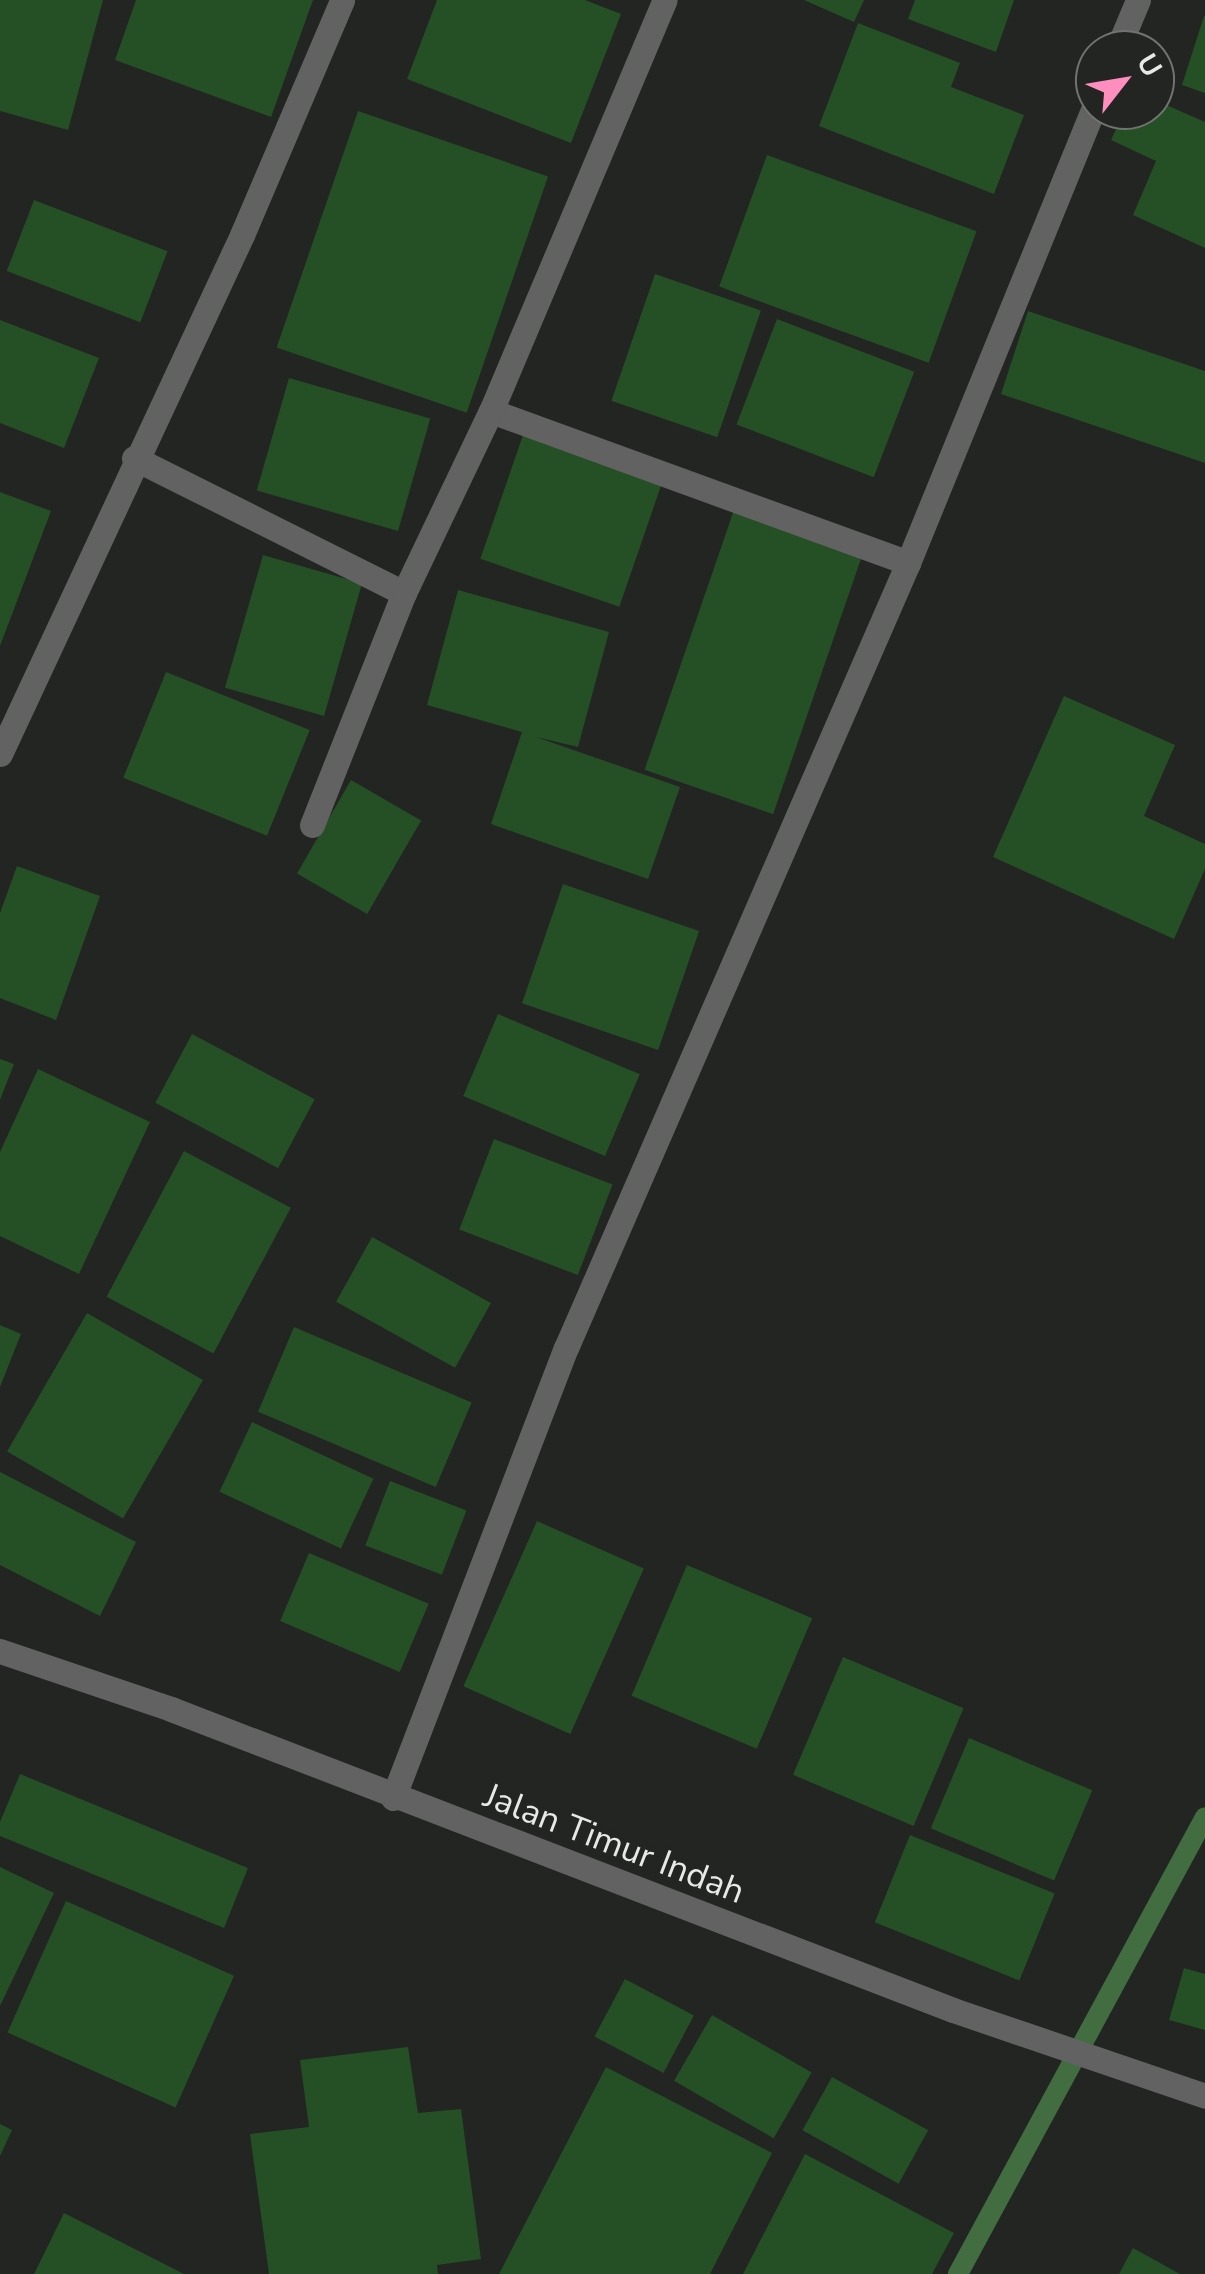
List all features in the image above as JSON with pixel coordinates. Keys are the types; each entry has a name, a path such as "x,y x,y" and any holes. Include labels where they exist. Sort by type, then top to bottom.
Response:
{"street":[{"path":"0,754 134,458 242,235 342,0"},
{"path":"312,824 404,593 492,410 666,0"},
{"path":"1126,30 1138,0"},
{"path":"392,1798 566,1348 908,563 1084,130"},
{"path":"492,410 908,563"},
{"path":"134,458 404,593"},
{"name":"Jalan Timur Indah","path":"0,1651 171,1709 392,1798 953,2010 1205,2096"}],"building":[{"path":"0,0 103,0 68,130 0,111"},
{"path":"136,0 313,0 271,117 115,60"},
{"path":"437,0 585,0 621,14 571,143 407,79"},
{"path":"804,0 864,0 854,22"},
{"path":"915,0 1014,0 996,52 908,19"},
{"path":"1205,16 1205,93 1182,85"},
{"path":"858,23 960,63 951,87 1024,115 994,194 819,126"},
{"path":"1175,109 1205,122 1205,248 1133,215 1156,161 1111,140 1116,130 1175,130"},
{"path":"358,111 548,176 467,413 277,347"},
{"path":"767,155 977,231 929,363 719,287"},
{"path":"34,200 168,251 140,322 7,271"},
{"path":"655,274 761,310 717,437 611,401"},
{"path":"1028,311 1205,371 1205,463 1001,394"},
{"path":"777,319 914,372 874,477 737,424"},
{"path":"0,320 99,358 64,448 0,423"},
{"path":"289,378 430,419 398,531 257,490"},
{"path":"523,435 662,483 619,607 480,559"},
{"path":"0,492 51,511 0,646"},
{"path":"735,507 864,551 773,814 644,770"},
{"path":"263,555 362,583 324,716 225,688"},
{"path":"458,590 609,632 578,747 536,737 680,787 648,879 491,824 522,732 427,705"},
{"path":"166,672 310,730 267,836 123,778"},
{"path":"1064,696 1175,745 1144,816 1205,844 1205,869 1174,939 993,857"},
{"path":"351,780 421,820 367,914 297,874"},
{"path":"17,866 100,896 56,1020 0,998 0,913"},
{"path":"563,884 699,931 658,1050 522,1003"},
{"path":"498,1014 640,1074 605,1156 463,1096"},
{"path":"192,1034 315,1099 278,1168 155,1103"},
{"path":"0,1059 14,1064 0,1100"},
{"path":"38,1069 150,1122 79,1274 0,1236 0,1152"},
{"path":"494,1139 613,1185 578,1275 459,1230"},
{"path":"184,1151 291,1208 213,1353 107,1297"},
{"path":"372,1237 491,1303 455,1368 336,1302"},
{"path":"87,1313 203,1380 123,1519 7,1452"},
{"path":"0,1325 21,1334 0,1387"},
{"path":"294,1327 472,1402 436,1487 258,1412"},
{"path":"252,1422 373,1479 341,1548 219,1492"},
{"path":"0,1472 136,1542 100,1616 0,1565"},
{"path":"390,1481 467,1510 442,1575 365,1545"},
{"path":"537,1521 644,1569 570,1734 463,1686"},
{"path":"309,1553 429,1604 400,1672 280,1621"},
{"path":"687,1565 812,1618 757,1749 632,1696"},
{"path":"843,1657 964,1708 914,1826 793,1775"},
{"path":"969,1738 1092,1790 1054,1881 931,1828"},
{"path":"20,1774 248,1868 224,1928 0,1836 0,1822"},
{"path":"910,1835 1055,1893 1019,1981 875,1922"},
{"path":"0,1867 54,1893 0,2006"},
{"path":"66,1901 234,1976 176,2107 7,2033"},
{"path":"1184,1968 1205,1974 1205,2030 1169,2020"},
{"path":"625,1979 694,2016 663,2073 594,2036"},
{"path":"712,2015 812,2072 774,2138 674,2081"},
{"path":"408,2047 418,2113 461,2109 481,2259 437,2265 438,2274 269,2274 250,2134 309,2127 300,2060"},
{"path":"606,2067 772,2153 710,2274 499,2274"},
{"path":"832,2077 928,2130 899,2184 802,2130"},
{"path":"0,2124 12,2130 0,2156"},
{"path":"805,2154 954,2233 932,2274 743,2274"},
{"path":"64,2213 184,2274 34,2274"},
{"path":"1133,2248 1180,2274 1119,2274"}],"waterway":[{"path":"958,2274 1205,1817"}]}
